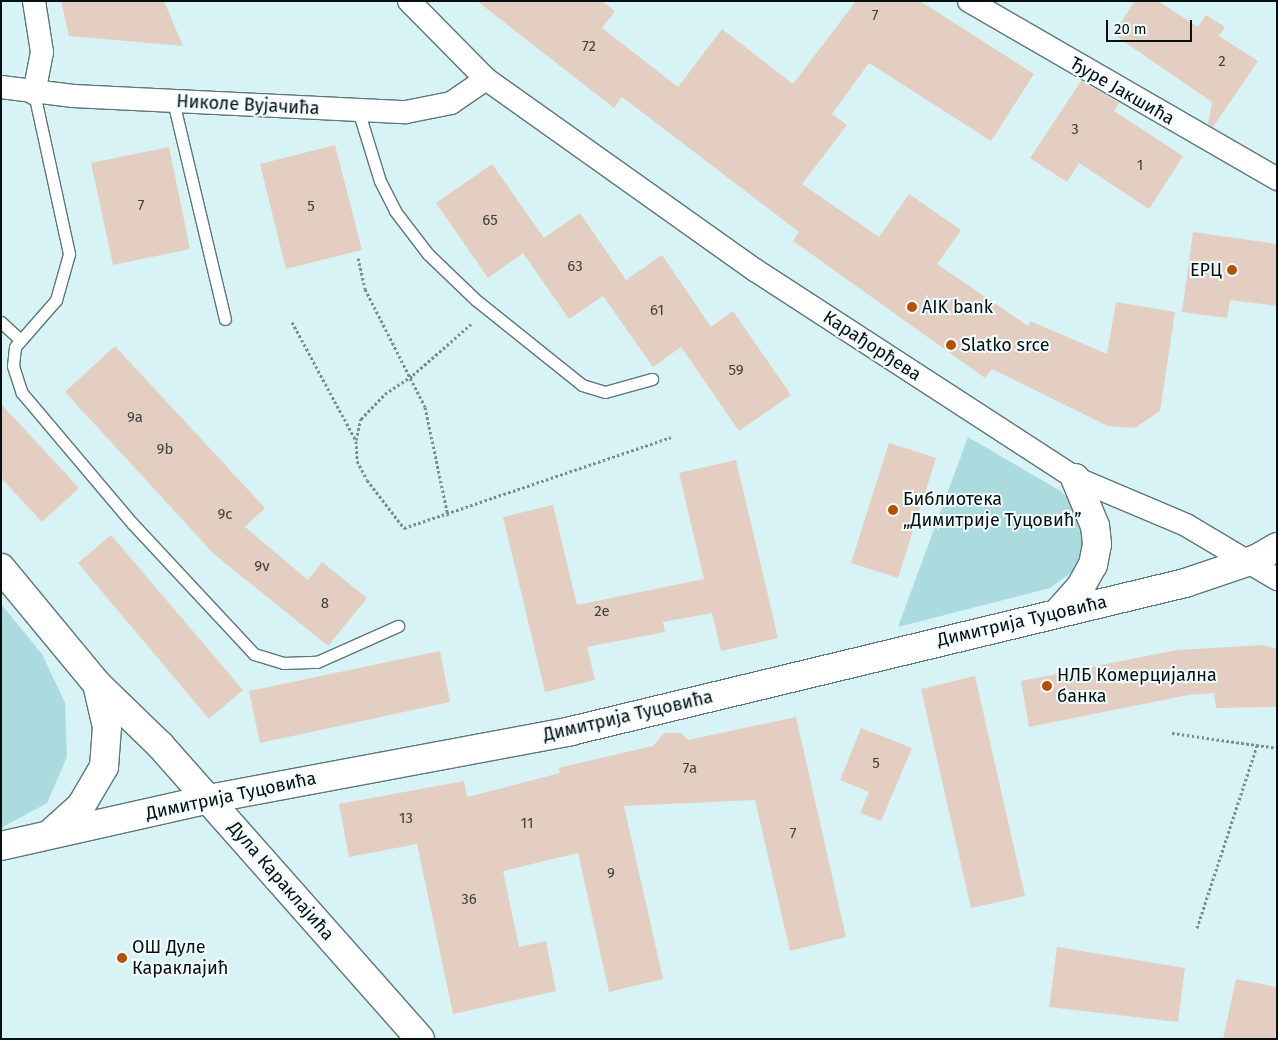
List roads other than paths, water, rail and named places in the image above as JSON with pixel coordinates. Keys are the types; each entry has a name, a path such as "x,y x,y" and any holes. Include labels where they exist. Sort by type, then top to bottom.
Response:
{"street":[{"path":"34,1 42,52 34,92"},
{"name":"Карађорђева","path":"409,1 486,79 755,270 1076,478 1186,525 1249,560 1277,579"},
{"name":"Ђуре Јакшића","path":"969,1 1277,179"},
{"name":"Николе Вујачића","path":"1,87 34,92 174,101 358,110 429,110 470,92 486,79"},
{"path":"1059,612 1080,588 1093,566 1097,544 1095,526 1076,478"},
{"name":"Димитрија Туцовића","path":"1,846 209,799 571,731 1059,612 1186,583 1249,560 1277,547"},
{"name":"Дула Караклајића","path":"1,568 97,684 127,709 209,799 420,1039"},
{"path":"46,837 81,806 104,767 107,727 97,684"}],"lane":[{"path":"34,92 69,254 56,300 20,340 12,366 22,393 132,523 254,654 283,663 317,662 398,626"},
{"path":"174,101 225,318"},
{"path":"358,110 380,181 395,210 428,254 486,310 582,385 605,392 652,379"},
{"path":"1,322 20,340"}],"place":[{"name":"ЕРЦ","path":"1232,270"},
{"name":"AIK bank","path":"912,307"},
{"name":"Slatko srce","path":"951,345"},
{"name":"Библиотека „Димитрије Туцовић”","path":"893,510"},
{"name":"НЛБ Комерцијална банка","path":"1047,686"},
{"name":"ОШ Дуле Караклајић","path":"122,958"}]}
